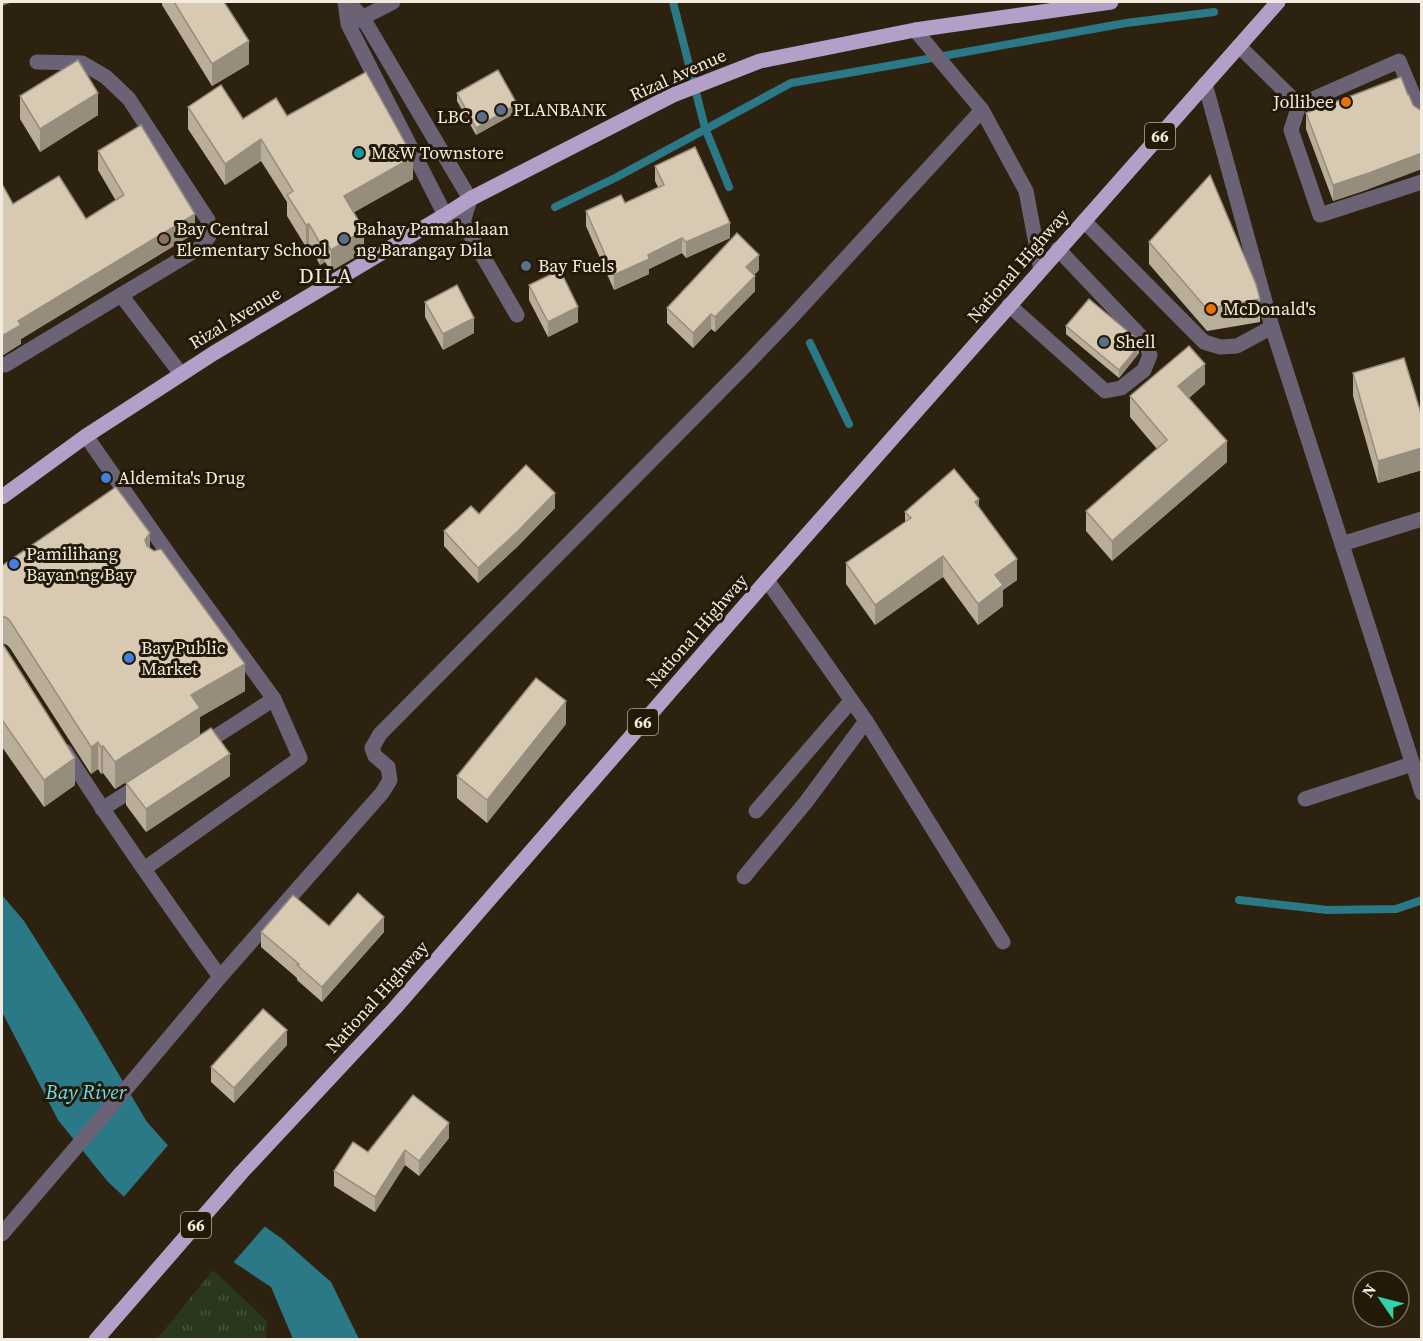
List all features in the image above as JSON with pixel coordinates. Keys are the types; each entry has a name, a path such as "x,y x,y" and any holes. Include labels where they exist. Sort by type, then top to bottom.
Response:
{"main road":[{"name":"Rizal Avenue","path":"2,497 86,436 181,374 470,199 673,95 760,61 915,30 1068,5 1111,2"},
{"name":"National Highway","path":"96,1340 242,1172 394,1008 767,580 1278,2"}],"street":[{"path":"346,2 363,18 470,199 463,222"},
{"path":"346,2 348,24 445,215 463,222 517,315"},
{"path":"348,24 393,2"},
{"path":"915,30 982,110 1026,190 1041,270"},
{"path":"1239,46 1299,105"},
{"path":"1422,116 1399,61 1299,105 1291,130 1320,215 1422,182"},
{"path":"5,365 201,247 209,236 208,220 129,99 106,77 82,63 37,62"},
{"path":"1205,84 1272,327 1422,793"},
{"path":"2,1234 220,977 382,793 390,780 388,767 375,756 372,747 380,734 745,366 982,110"},
{"path":"1084,221 1204,342 1220,346 1237,346 1272,327"},
{"path":"1009,305 1104,391 1121,388 1144,370 1150,355 1145,341 1058,249"},
{"path":"121,295 181,374"},
{"path":"86,436 121,495 172,559 274,699 300,758 144,869"},
{"path":"1342,544 1422,519"},
{"path":"155,568 172,559"},
{"path":"767,580 866,722 1003,942"},
{"path":"193,751 274,699"},
{"path":"756,811 851,701"},
{"path":"744,877 806,802 866,722"},
{"path":"59,742 159,893 220,977"},
{"path":"1305,799 1412,764"},
{"path":"102,809 153,777"}],"green space":[{"path":"213,1270 267,1321 266,1339 157,1339"}],"water":[{"name":"Bay River","path":"2,895 24,921 147,1122 199,1180 281,1238 331,1282 359,1339 293,1339 271,1287 223,1255 156,1226 108,1182 58,1120 2,1012"}],"pier":[{"path":"170,1143 201,1177 267,1224 232,1264 222,1257 155,1229 122,1199"}],"building":[{"path":"174,2 224,2 249,41 212,64"},
{"path":"78,60 98,93 40,129 20,96"},
{"path":"498,70 517,104 476,128 457,93"},
{"path":"366,72 413,157 344,196 364,230 331,250 325,240 320,243 287,195 293,191 261,139 225,164 188,107 221,85 243,119 276,98 287,116"},
{"path":"1401,77 1413,105 1422,110 1422,153 1333,185 1306,113"},
{"path":"141,125 195,214 18,321 21,325 2,336 2,184 13,204 59,176 86,219 124,195 98,151"},
{"path":"695,147 730,223 686,242 682,238 648,255 649,259 614,275 586,211 621,195 625,203 664,185 655,166"},
{"path":"1210,175 1256,284 1260,299 1207,309 1149,242"},
{"path":"737,233 759,255 746,267 755,276 715,317 711,314 693,333 667,308"},
{"path":"560,270 578,307 548,322 529,285"},
{"path":"457,285 474,318 443,334 425,302"},
{"name":"Shell","path":"1089,299 1137,339 1139,346 1119,370 1066,326"},
{"path":"1189,346 1205,364 1178,386 1227,441 1112,541 1086,511 1167,440 1130,396"},
{"path":"1404,358 1422,417 1422,448 1378,461 1353,373"},
{"path":"526,465 555,493 478,568 444,531 471,506 479,514"},
{"path":"954,469 979,499 975,502 1017,559 995,575 1003,585 978,604 943,556 875,605 846,563 911,518 905,512"},
{"path":"116,487 150,533 145,540 147,546 154,551 161,549 245,664 191,695 200,708 115,762 98,742 91,747 10,621 2,616 2,566"},
{"path":"2,643 75,758 44,780 2,720"},
{"path":"536,678 566,701 487,800 457,776"},
{"path":"211,728 230,754 146,809 126,783"},
{"path":"358,893 384,917 322,987 261,932 293,895 329,926"},
{"path":"263,1009 287,1030 234,1088 211,1067"},
{"path":"413,1095 449,1123 419,1161 405,1150 375,1197 334,1171 353,1142 368,1152"}],"waterway":[{"path":"673,2 705,128 729,187"},
{"path":"555,207 617,177 791,83 1126,23 1214,12"},
{"path":"810,343 849,424"},
{"path":"1239,900 1327,910 1396,909 1422,900"}],"place":[{"name":"Jollibee","path":"1346,102"},
{"name":"PLANBANK","path":"501,110"},
{"name":"LBC","path":"482,117"},
{"name":"M&W Townstore","path":"359,153"},
{"name":"Bay Central Elementary School","path":"164,239"},
{"name":"Bahay Pamahalaan ng Barangay Dila","path":"344,239"},
{"name":"Bay Fuels","path":"526,266"},
{"name":"McDonald's","path":"1211,309"},
{"name":"Shell","path":"1104,342"},
{"name":"Aldemita's Drug","path":"106,478"},
{"name":"Pamilihang Bayan ng Bay","path":"14,564"},
{"name":"Bay Public Market","path":"129,658"}],"district":[{"name":"DILA","path":"326,276"}]}
